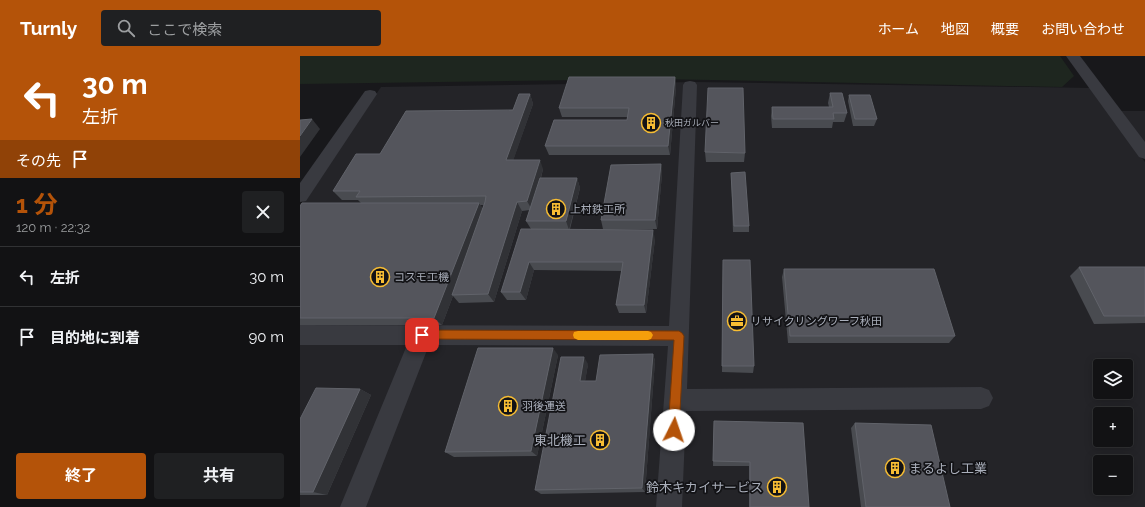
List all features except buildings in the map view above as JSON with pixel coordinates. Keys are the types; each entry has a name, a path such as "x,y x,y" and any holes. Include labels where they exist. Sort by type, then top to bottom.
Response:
{"street":[{"path":"1073,56 1145,153"},
{"path":"669,507 676,400 690,85"},
{"path":"300,196 370,94"},
{"path":"300,335 679,336"},
{"path":"353,507 422,335"},
{"path":"676,400 981,398"}],"shaded area":[{"path":"300,56 1060,56 1074,76 1062,87 657,79 300,84"},
{"path":"696,82 1091,88 1145,162 1145,507 300,507 300,205 381,87"},
{"path":"1118,111 1145,111 1145,147"}],"slow traffic":[{"path":"578,335 648,335"}],"place":[{"name":"秋田ガルバー","path":"651,123"},
{"name":"上村鉄工所","path":"556,209"},
{"name":"コスモ工機","path":"380,277"},
{"name":"リサイクリングワーフ秋田","path":"737,321"},
{"name":"羽後運送","path":"508,406"},
{"name":"東北機工","path":"600,440"},
{"name":"まるよし工業","path":"895,468"},
{"name":"鈴木キカイサービス","path":"777,487"}],"route":[{"path":"422,335 679,336 674,430"}]}
